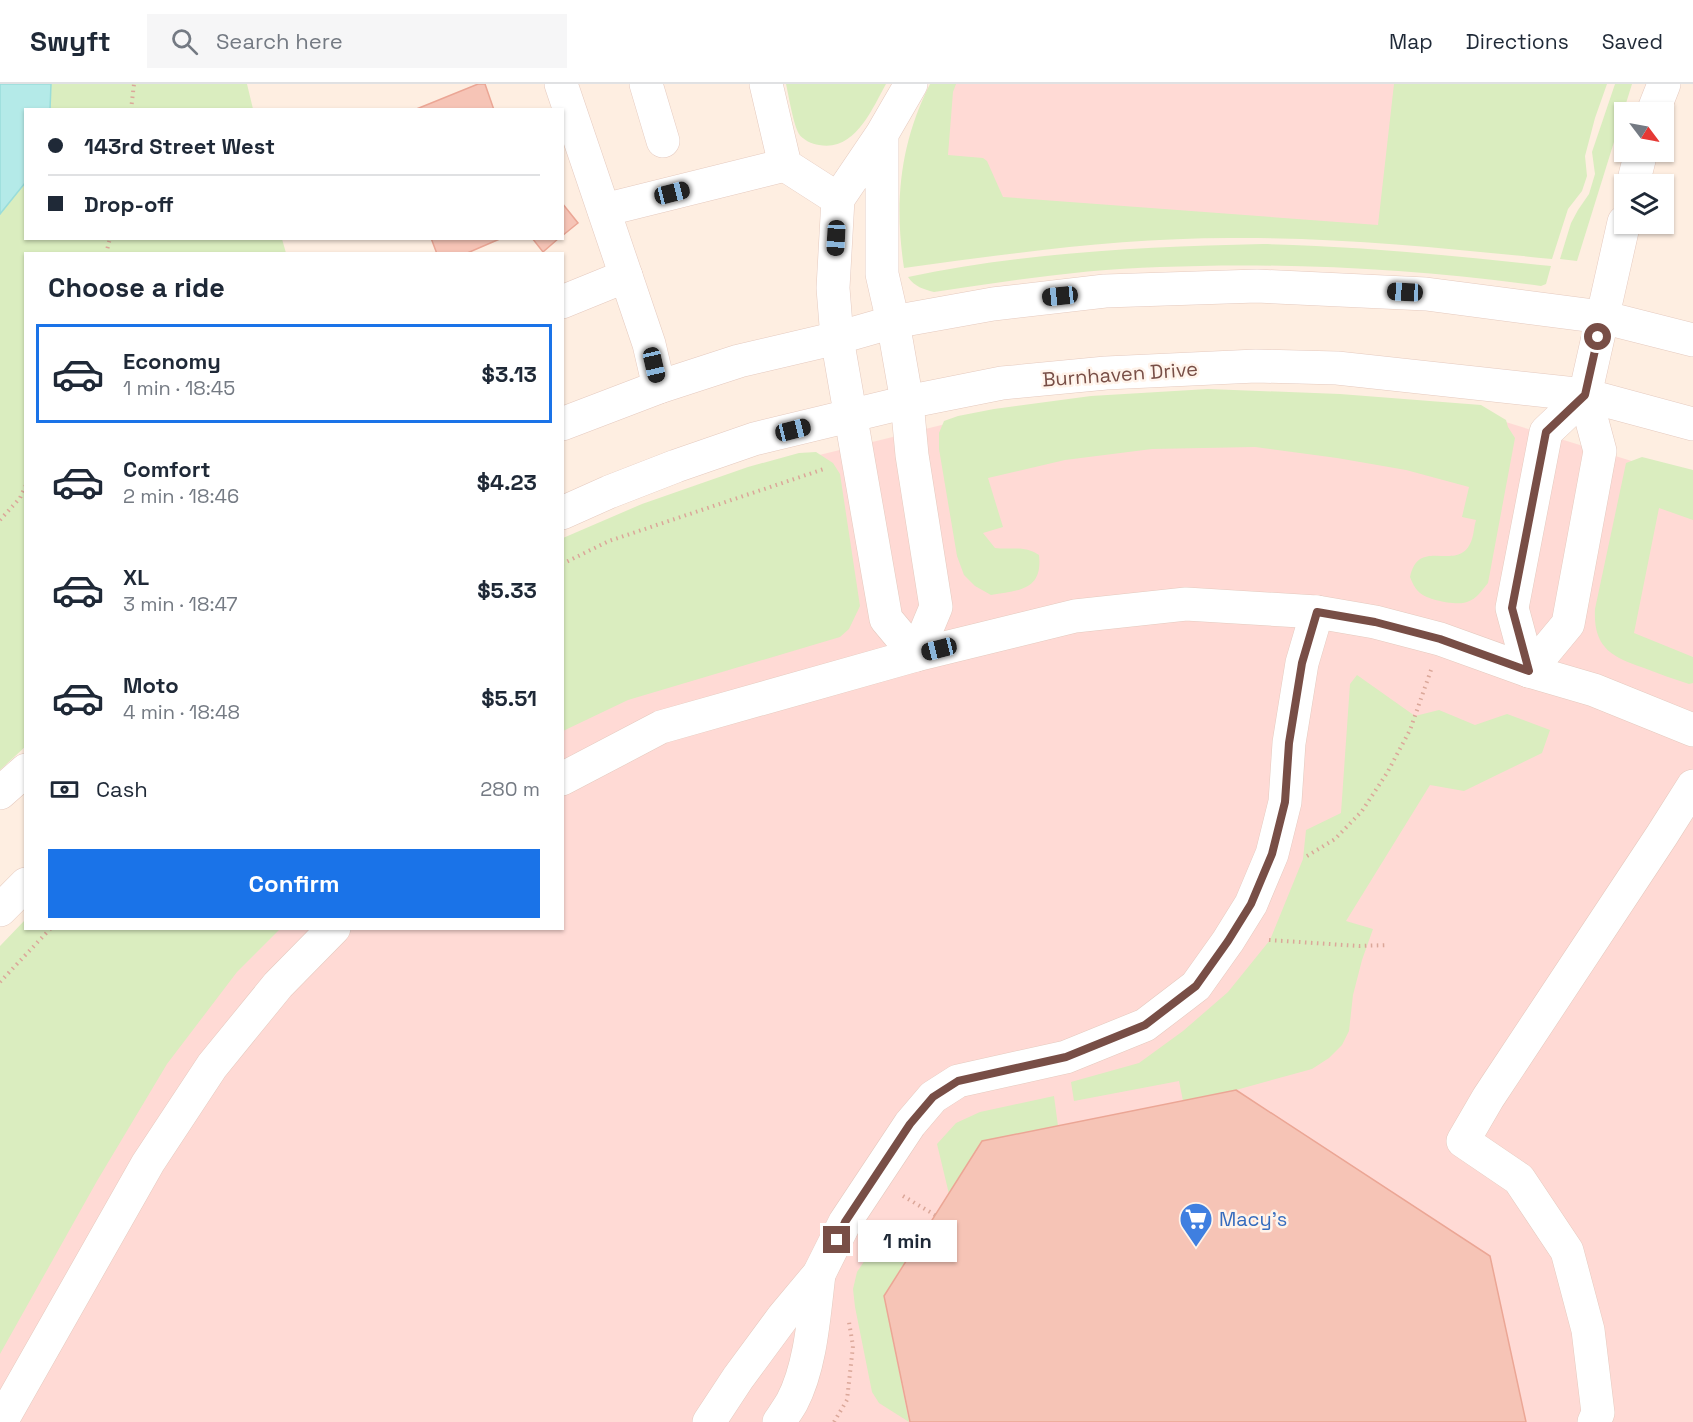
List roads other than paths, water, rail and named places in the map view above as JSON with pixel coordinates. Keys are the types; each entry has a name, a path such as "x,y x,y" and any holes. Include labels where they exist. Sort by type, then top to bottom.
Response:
{"street":[{"path":"561,84 649,344 659,387"},
{"path":"645,84 663,141"},
{"path":"766,84 785,165 838,199"},
{"path":"911,84 882,134 838,199 834,288 837,338 886,619 916,655"},
{"path":"1657,102 1664,84"},
{"path":"882,134 882,274 907,402 912,455 936,607 916,655"},
{"path":"604,210 785,165"},
{"path":"1529,671 1568,624 1600,451 1585,395 1621,234"},
{"path":"564,301 627,276"},
{"path":"564,423 659,387 739,361 893,322 993,304 1105,291 1257,286 1426,294 1602,317 1693,340"},
{"name":"Burnhaven Drive","path":"564,512 676,466 754,439 907,402 1002,383 1106,373 1257,366 1337,368 1585,395 1693,424"},
{"path":"1529,671 1512,608 1546,432 1585,395"},
{"path":"564,778 661,727 916,655 1075,616 1186,604 1317,612 1375,622 1440,639 1529,671 1594,690 1693,730"},
{"path":"709,1422 783,1317 819,1274 845,1222 910,1124 933,1097 958,1081 1066,1057 1145,1025 1196,986 1251,904 1272,854 1285,802 1289,743 1302,663 1317,612"},
{"path":"0,793 24,772"},
{"path":"1594,1422 1599,1413 1588,1330 1567,1251 1518,1179 1463,1141 1488,1098 1693,786"},
{"path":"0,910 24,886"},
{"path":"2,1422 148,1163 206,1076 278,985 332,930"},
{"path":"779,1422 792,1402 804,1369 819,1274"}],"water":[{"path":"0,84 51,84 50,108 24,108 24,184 0,214"}],"place":[{"name":"Macy's","path":"1196,1248"}]}
